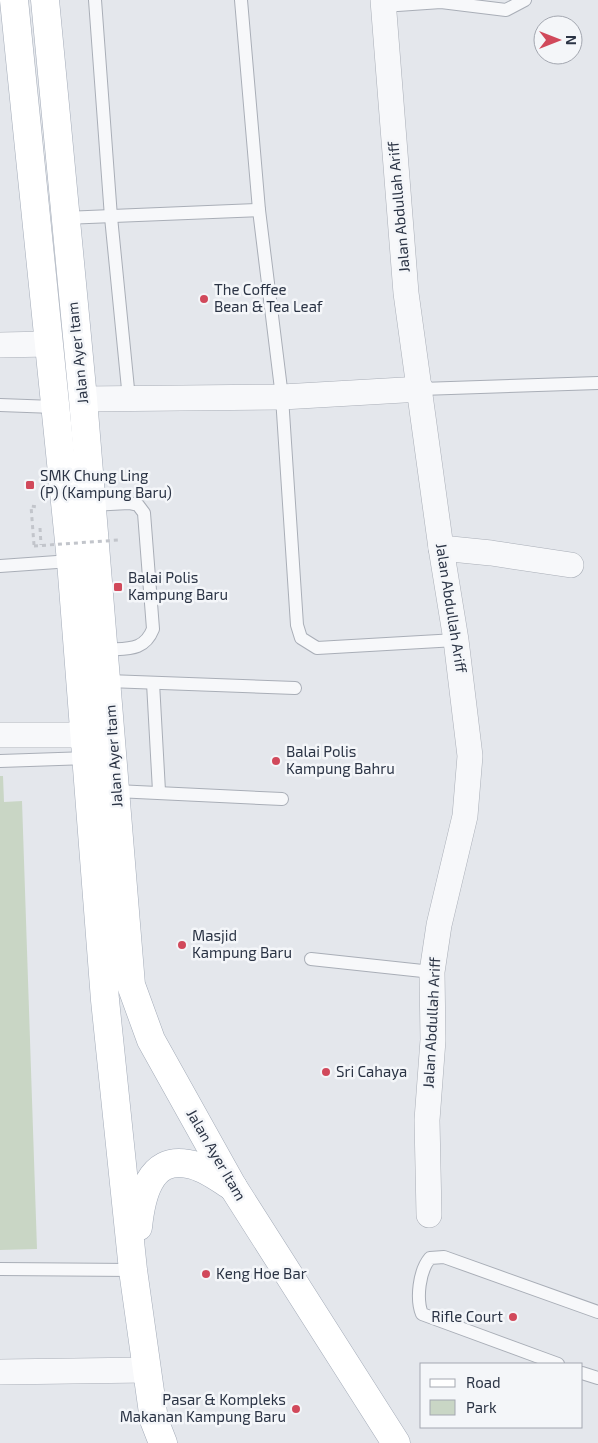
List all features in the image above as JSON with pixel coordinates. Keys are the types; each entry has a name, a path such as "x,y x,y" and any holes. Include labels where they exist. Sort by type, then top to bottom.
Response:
{"main road":[{"name":"Jalan Ayer Itam","path":"14,0 71,562 87,747 105,1000 133,1270 156,1435"},
{"name":"Jalan Ayer Itam","path":"45,0 64,218 84,399 131,985 151,1040 233,1187 396,1443"},
{"path":"133,1270 144,1192 151,1177 161,1168 170,1164 190,1164 233,1187"}],"street":[{"name":"Jalan Abdullah Ariff","path":"383,3 406,293 421,388 441,548 456,640 470,756 465,816 439,924 432,972 433,1040 427,1120 429,1215"},
{"path":"0,345 49,344"},
{"path":"84,399 282,396 421,388"},
{"path":"441,548 491,553 571,565"},
{"path":"0,735 87,747"},
{"path":"0,1372 146,1370"}],"lane":[{"path":"95,0 111,217 129,398"},
{"path":"240,0 259,210 282,396 297,625 301,638 317,648 456,640"},
{"path":"383,3 441,1 506,10 526,0"},
{"path":"64,218 259,210"},
{"path":"421,388 598,384"},
{"path":"0,405 54,407"},
{"path":"91,505 129,502 138,504 144,513 153,629 149,640 141,646 105,650"},
{"path":"0,566 71,562"},
{"path":"108,681 295,688"},
{"path":"154,683 159,791"},
{"path":"0,761 87,747"},
{"path":"116,791 159,791 282,799"},
{"path":"311,959 432,972"},
{"path":"555,1363 427,1318 419,1308 418,1296 426,1263 430,1258 444,1257 598,1312"},
{"path":"0,1269 133,1270"},
{"path":"583,1372 598,1378"}],"path":[{"path":"39,516 38,506 31,506 34,546 119,540"},
{"path":"39,525 42,564"}],"green space":[{"path":"0,776 3,776 4,802 22,801 37,1249 0,1250"}],"place":[{"name":"The Coffee Bean & Tea Leaf","path":"204,299"},
{"name":"SMK Chung Ling (P) (Kampung Baru)","path":"30,485"},
{"name":"Balai Polis Kampung Baru","path":"118,587"},
{"name":"Balai Polis Kampung Bahru","path":"276,761"},
{"name":"Masjid Kampung Baru","path":"182,945"},
{"name":"Sri Cahaya","path":"326,1072"},
{"name":"Keng Hoe Bar","path":"206,1274"},
{"name":"Rifle Court","path":"513,1317"},
{"name":"Pasar & Kompleks Makanan Kampung Baru","path":"296,1409"}]}
